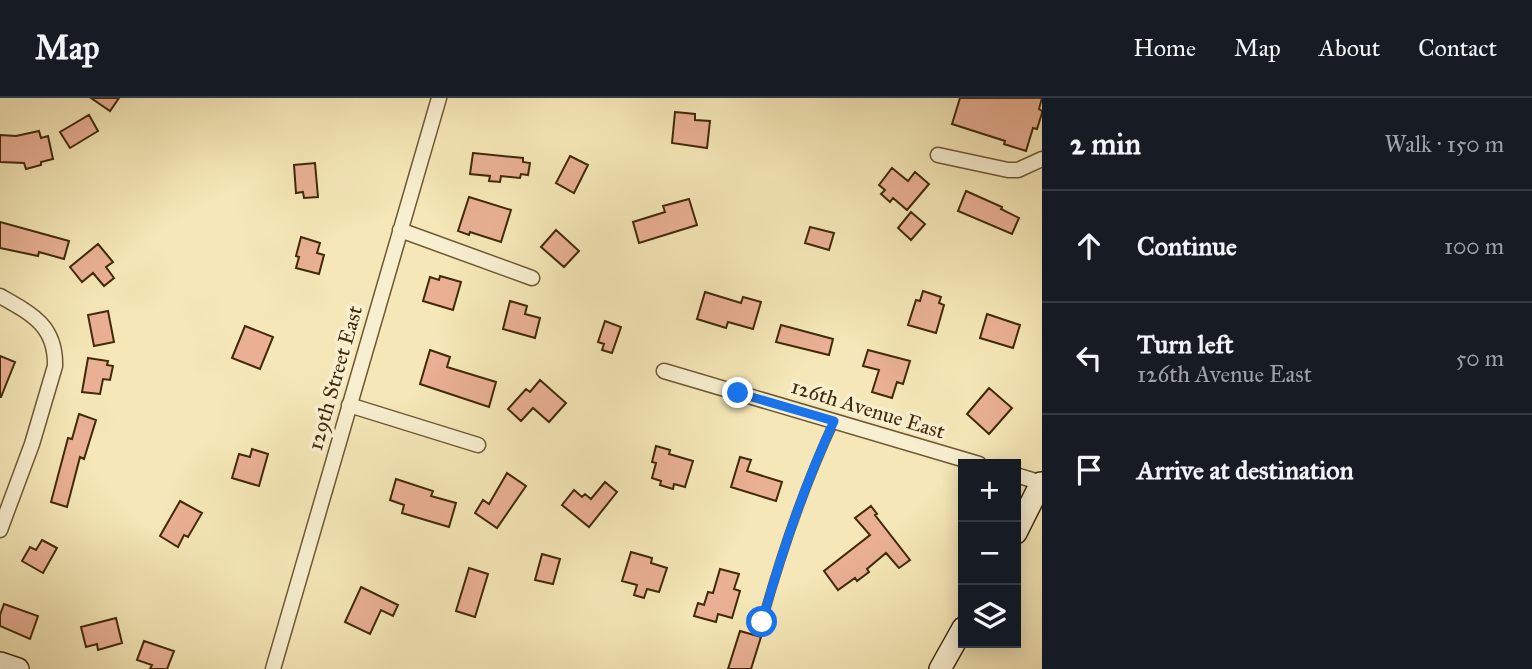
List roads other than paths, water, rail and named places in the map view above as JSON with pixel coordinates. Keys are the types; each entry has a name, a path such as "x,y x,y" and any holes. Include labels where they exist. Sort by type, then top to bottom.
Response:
{"street":[{"name":"129th Street East","path":"274,669 439,98"},
{"path":"938,155 1008,170 1018,170 1042,159"},
{"path":"400,230 532,278"},
{"path":"0,296 33,316 44,327 54,344 55,354 55,366 32,444 1,523"},
{"name":"126th Avenue East","path":"664,371 962,459"},
{"path":"349,405 478,445"},
{"path":"1021,476 1041,482 1021,523"},
{"path":"940,669 958,637"},
{"path":"0,663 18,669"}],"lane":[{"path":"762,622 781,556 834,421"}]}
